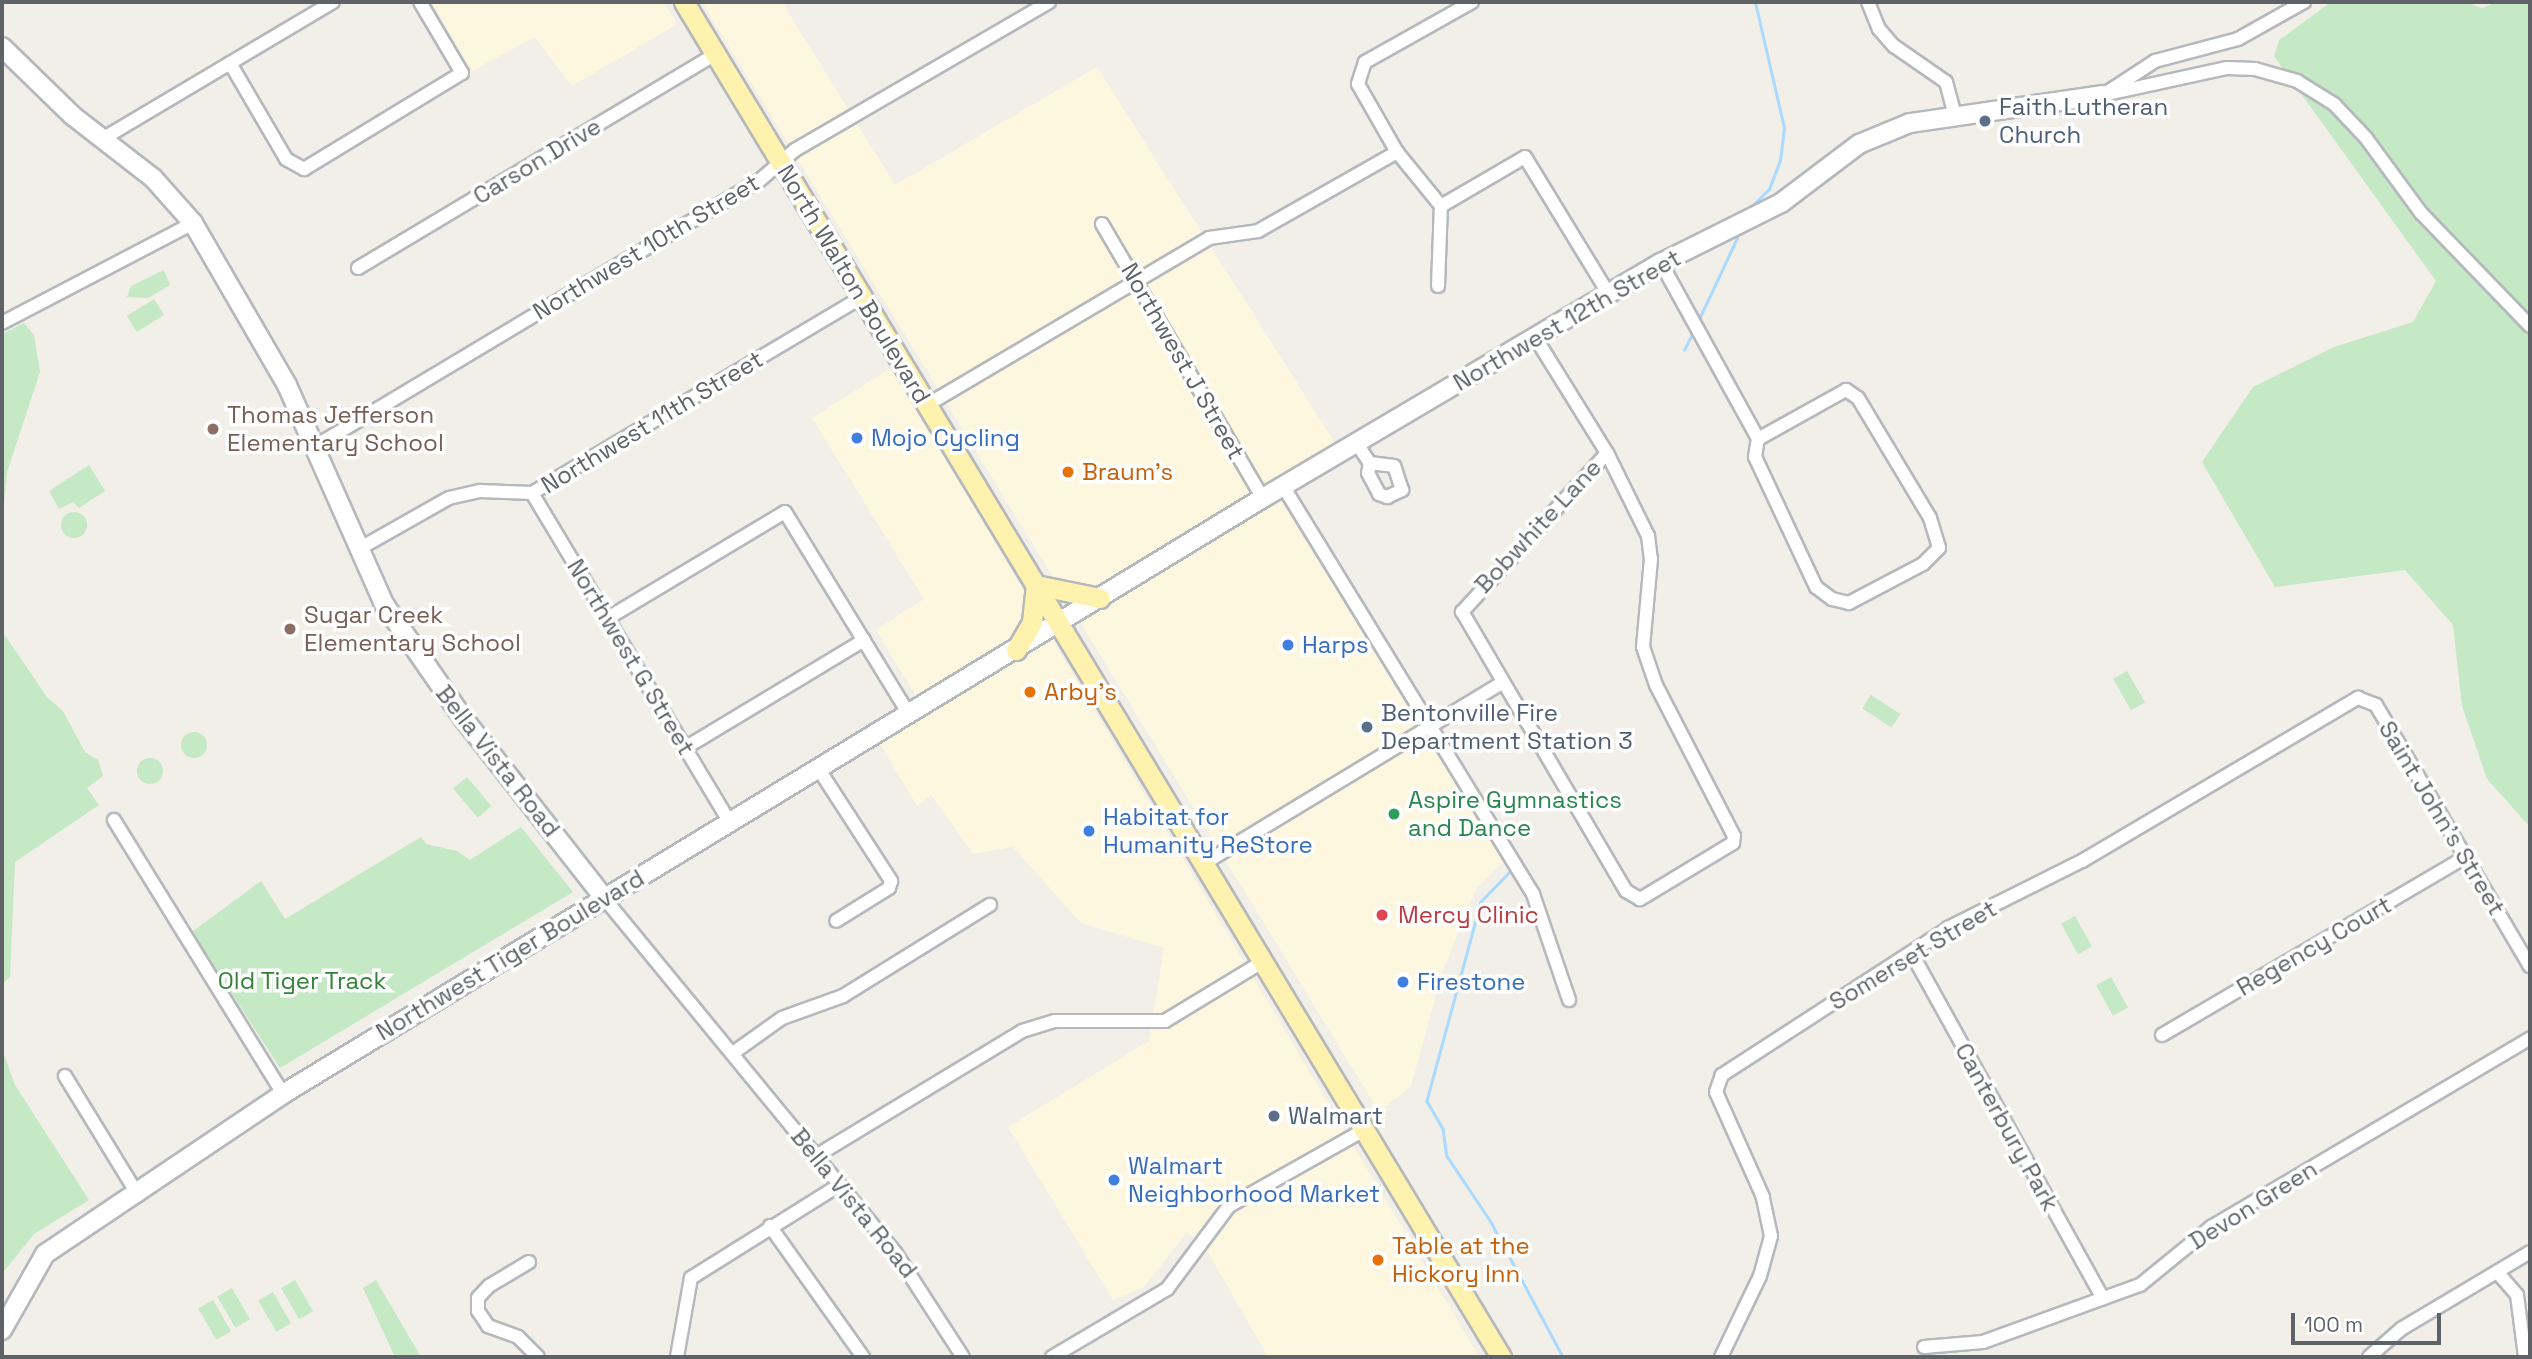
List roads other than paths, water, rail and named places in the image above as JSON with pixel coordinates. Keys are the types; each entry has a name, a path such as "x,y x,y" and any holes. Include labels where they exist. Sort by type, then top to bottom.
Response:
{"main road":[{"name":"North Walton Boulevard","path":"684,2 1501,1357"},
{"path":"1016,650 1032,622 1036,585 1100,598"}],"street":[{"path":"104,138 333,2"},
{"path":"230,63 286,159 304,169 462,73 420,2"},
{"name":"Northwest 10th Street","path":"314,447 1049,2"},
{"path":"1438,286 1441,206 1397,152 1358,84 1365,62 1472,2"},
{"path":"1868,2 1879,29 1895,46 1946,82 1955,115"},
{"path":"2103,95 2155,61 2238,38 2304,2"},
{"name":"Bella Vista Road","path":"2,47 153,178 193,223 287,385 357,550 407,640 604,898 733,1053 934,1305 963,1357"},
{"name":"Carson Drive","path":"358,268 715,54"},
{"path":"2103,95 2227,68 2255,69 2297,81 2334,104 2367,138 2421,213 2530,326"},
{"name":"Northwest 12th Street","path":"1060,624 1263,498 1608,293 1661,263 1769,211 1882,132 1955,115 2103,95"},
{"path":"927,405 1135,279 1209,238 1258,231 1397,152"},
{"path":"1441,206 1525,157 1608,293"},
{"path":"2,323 193,223"},
{"name":"Northwest J Street","path":"1102,224 1263,498"},
{"path":"1661,263 1758,439 1755,457 1771,498 1816,587 1832,599 1849,603 1923,564 1939,548 1930,518 1858,398 1846,390 1758,439"},
{"name":"Northwest 11th Street","path":"357,550 449,498 480,491 532,493 862,297"},
{"path":"1203,864 1502,683 1626,891 1640,899 1733,843 1643,647 1651,559 1648,536 1607,453 1535,337"},
{"path":"1357,444 1370,463"},
{"name":"Bobwhite Lane","path":"1502,683 1465,624 1462,612 1469,600 1607,453"},
{"path":"1283,486 1434,725 1533,894 1569,1000"},
{"name":"Northwest G Street","path":"532,493 729,821"},
{"path":"608,618 785,512 908,713"},
{"name":"Northwest Tiger Boulevard","path":"2,1330 45,1254 138,1195 282,1094 729,821 1060,624"},
{"path":"685,748 864,640"},
{"name":"Somerset Street","path":"1721,1357 1769,1253 1771,1225 1716,1092 1717,1080 1948,928 2082,861 2358,698 2376,705"},
{"name":"Saint John's Street","path":"2376,705 2530,966"},
{"path":"817,768 891,881 889,888 836,921"},
{"path":"114,820 282,1094"},
{"name":"Regency Court","path":"2162,1035 2465,857"},
{"path":"733,1053 782,1018 843,996 990,905"},
{"name":"Canterbury Park","path":"1912,954 2102,1299"},
{"path":"816,1156 1022,1031 1055,1021 1165,1021 1262,962"},
{"name":"Devon Green","path":"1924,1347 1983,1342 2140,1285 2211,1227 2530,1038"},
{"path":"65,1076 138,1195"},
{"path":"1052,1357 1167,1289 1229,1206 1364,1130"},
{"path":"677,1357 691,1278 839,1185"},
{"path":"770,1226 863,1357"},
{"path":"2369,1357 2401,1329 2530,1252"},
{"path":"529,1262 489,1286 478,1298 478,1311 488,1326 518,1337 538,1357"},
{"path":"2498,1273 2517,1296 2525,1357"}],"waterway":[{"path":"1748,210 1769,189 1780,161 1784,128 1755,2"},
{"path":"1700,317 1737,238"},
{"path":"1684,350 1692,334"},
{"path":"1511,871 1481,902 1427,1101 1443,1129 1447,1156 1491,1222 1563,1357"}],"place":[{"name":"Faith Lutheran Church","path":"1985,121"},
{"name":"Thomas Jefferson Elementary School","path":"213,429"},
{"name":"Mojo Cycling","path":"857,438"},
{"name":"Braum's","path":"1068,472"},
{"name":"Sugar Creek Elementary School","path":"290,629"},
{"name":"Harps","path":"1288,645"},
{"name":"Arby's","path":"1030,692"},
{"name":"Bentonville Fire Department Station 3","path":"1367,727"},
{"name":"Aspire Gymnastics and Dance","path":"1394,814"},
{"name":"Habitat for Humanity ReStore","path":"1089,831"},
{"name":"Mercy Clinic","path":"1382,915"},
{"name":"Firestone","path":"1403,982"},
{"name":"Walmart","path":"1274,1116"},
{"name":"Walmart Neighborhood Market","path":"1114,1180"},
{"name":"Table at the Hickory Inn","path":"1378,1260"}],"park label":[{"name":"Old Tiger Track","path":"302,981"}]}
